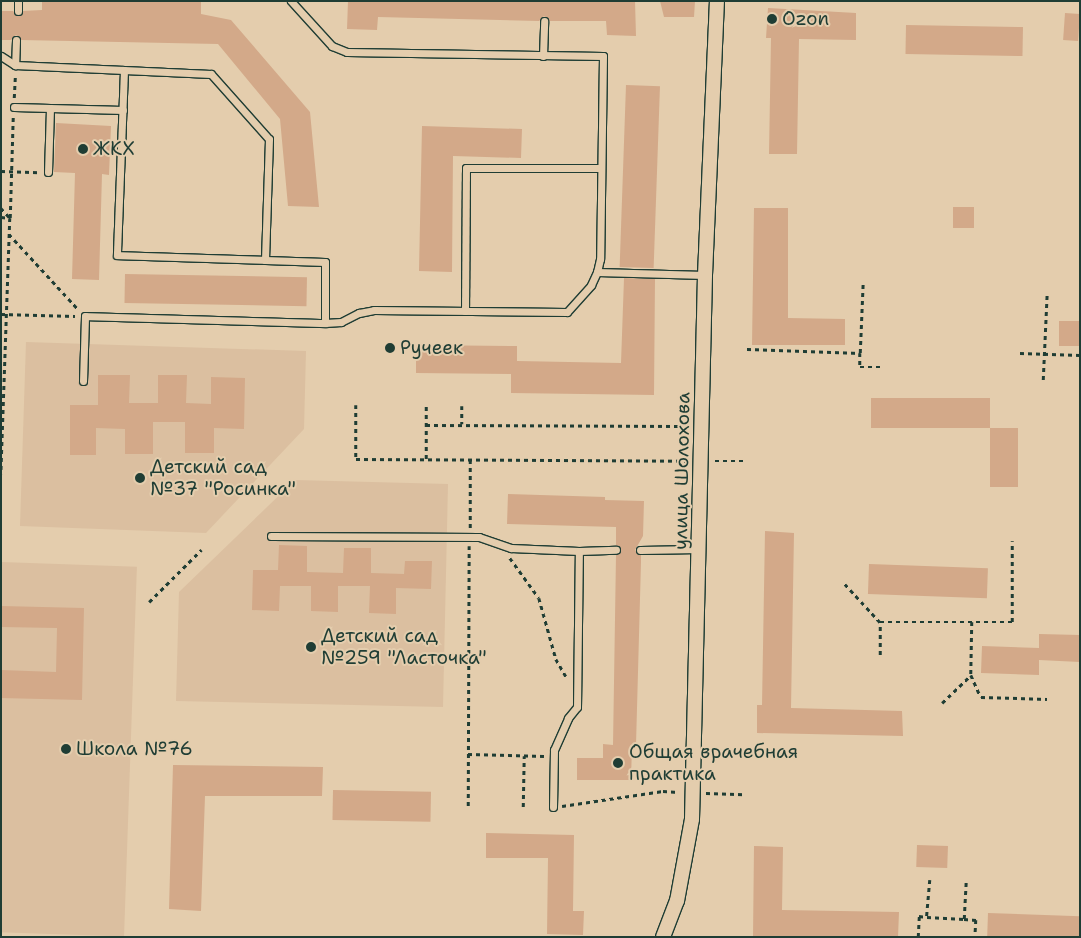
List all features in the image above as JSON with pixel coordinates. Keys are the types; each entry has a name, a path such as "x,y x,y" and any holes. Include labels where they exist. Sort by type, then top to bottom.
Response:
{"street":[{"name":"улица Шолохова","path":"662,937 677,901 692,819 705,275 717,1"}],"lane":[{"path":"18,1 18,11"},
{"path":"83,381 85,316 325,323 341,322 359,313 374,310 567,312 591,285 600,259 603,56 347,52 332,46 308,24 292,1"},
{"path":"543,56 544,21"},
{"path":"15,65 16,40"},
{"path":"1,56 15,65 211,74 269,139 265,260"},
{"path":"124,70 117,255 325,262 325,323"},
{"path":"14,107 123,110"},
{"path":"48,172 50,108"},
{"path":"464,311 466,168 602,168"},
{"path":"597,272 705,275"},
{"path":"271,536 470,537 488,538 502,547 580,551 616,550"},
{"path":"640,550 699,549"},
{"path":"554,807 554,757 568,718 577,707 580,551"}],"path":[{"path":"1,474 3,362 15,65"},
{"path":"1,171 48,172"},
{"path":"1,208 10,218"},
{"path":"1,217 10,218"},
{"path":"9,234 85,316"},
{"path":"863,282 860,367 882,367"},
{"path":"1044,380 1047,292"},
{"path":"1,314 85,316"},
{"path":"747,349 860,353"},
{"path":"1020,353 1080,355"},
{"path":"356,405 356,459 743,461"},
{"path":"426,406 426,459"},
{"path":"462,406 462,425"},
{"path":"426,425 678,426"},
{"path":"468,806 470,459"},
{"path":"880,622 1012,622 1012,541"},
{"path":"502,547 538,598 556,659 578,695"},
{"path":"149,602 200,550"},
{"path":"845,584 880,622 880,655"},
{"path":"972,622 971,676 981,697 1047,699"},
{"path":"942,702 971,676"},
{"path":"468,754 554,757"},
{"path":"523,807 524,756"},
{"path":"554,807 662,791"},
{"path":"927,917 930,880"},
{"path":"964,919 966,881"},
{"path":"918,937 920,916 976,920 975,937"}],"shaded area":[{"name":"Детский сад №37 \"Росинка\"","path":"26,342 306,351 304,429 206,533 20,526"},
{"name":"Детский сад №259 \"Ласточка\"","path":"295,480 448,484 443,707 176,701 179,592"},
{"name":"Школа №76","path":"1,562 137,567 124,937 1,932"}],"building":[{"path":"42,1 201,1 201,14 231,20 310,112 319,207 288,206 280,119 218,44 21,40 16,35 11,40 1,40 1,11 13,11 18,16 23,11 42,10"},
{"path":"348,1 635,1 636,36 607,35 606,21 549,21 544,16 539,21 378,17 377,30 347,29"},
{"path":"660,1 695,1 694,17 664,17"},
{"path":"768,8 856,13 856,40 799,39 797,154 769,154 771,38 766,38"},
{"path":"1065,13 1080,14 1078,41 1063,40"},
{"path":"906,25 1023,27 1022,56 905,54"},
{"path":"626,85 660,86 654,268 620,267"},
{"path":"56,123 111,126 109,175 102,174 99,280 72,279 75,173 54,172"},
{"path":"422,126 522,129 521,158 453,156 452,272 419,271"},
{"path":"953,207 974,207 974,228 953,228"},
{"path":"754,208 788,208 788,318 845,319 845,345 752,345"},
{"path":"125,274 307,277 306,306 124,303"},
{"path":"624,278 655,279 654,395 511,393 511,374 416,373 416,345 517,346 517,361 621,363"},
{"path":"1059,321 1080,321 1080,346 1059,346"},
{"path":"98,375 130,375 129,403 158,403 158,375 187,375 186,403 211,404 211,377 245,378 244,429 214,428 214,453 185,453 185,422 153,422 153,454 125,454 125,429 96,428 96,455 70,455 70,405 98,405"},
{"path":"871,398 990,398 990,428 871,428"},
{"path":"990,428 1018,428 1018,487 990,487"},
{"path":"508,494 605,497 605,500 644,501 643,536 635,550 641,555 641,562 636,745 632,745 631,780 577,780 577,758 603,758 603,744 613,745 616,555 621,550 616,545 616,527 507,524"},
{"path":"765,531 794,533 791,708 902,711 903,736 757,733 757,705 762,705"},
{"path":"279,545 307,546 307,572 343,573 344,548 371,548 371,573 404,574 405,561 432,561 431,589 396,588 396,614 369,613 370,586 338,586 338,612 311,611 311,586 280,586 279,611 252,610 253,570 278,570"},
{"path":"869,564 988,568 987,598 868,594"},
{"path":"1,606 84,608 82,700 1,698 1,670 56,672 57,628 1,627"},
{"path":"1039,634 1080,635 1080,662 1039,660 1039,675 981,673 982,646 1039,648"},
{"path":"173,765 323,767 322,796 205,796 201,911 169,909"},
{"path":"333,790 431,792 430,822 332,820"},
{"path":"486,833 574,835 573,911 584,911 583,935 547,934 548,858 486,858"},
{"path":"917,845 948,846 947,868 916,867"},
{"path":"754,846 783,847 782,910 899,912 898,937 753,937"},
{"path":"988,913 1080,916 1079,937 987,937"}],"place":[{"name":"Ozon","path":"772,19"},
{"name":"ЖКХ","path":"83,149"},
{"name":"Ручеек","path":"390,348"},
{"name":"Детский сад №37 \"Росинка\"","path":"140,478"},
{"name":"Детский сад №259 \"Ласточка\"","path":"311,647"},
{"name":"Школа №76","path":"66,749"},
{"name":"Общая врачебная практика","path":"618,763"}]}
